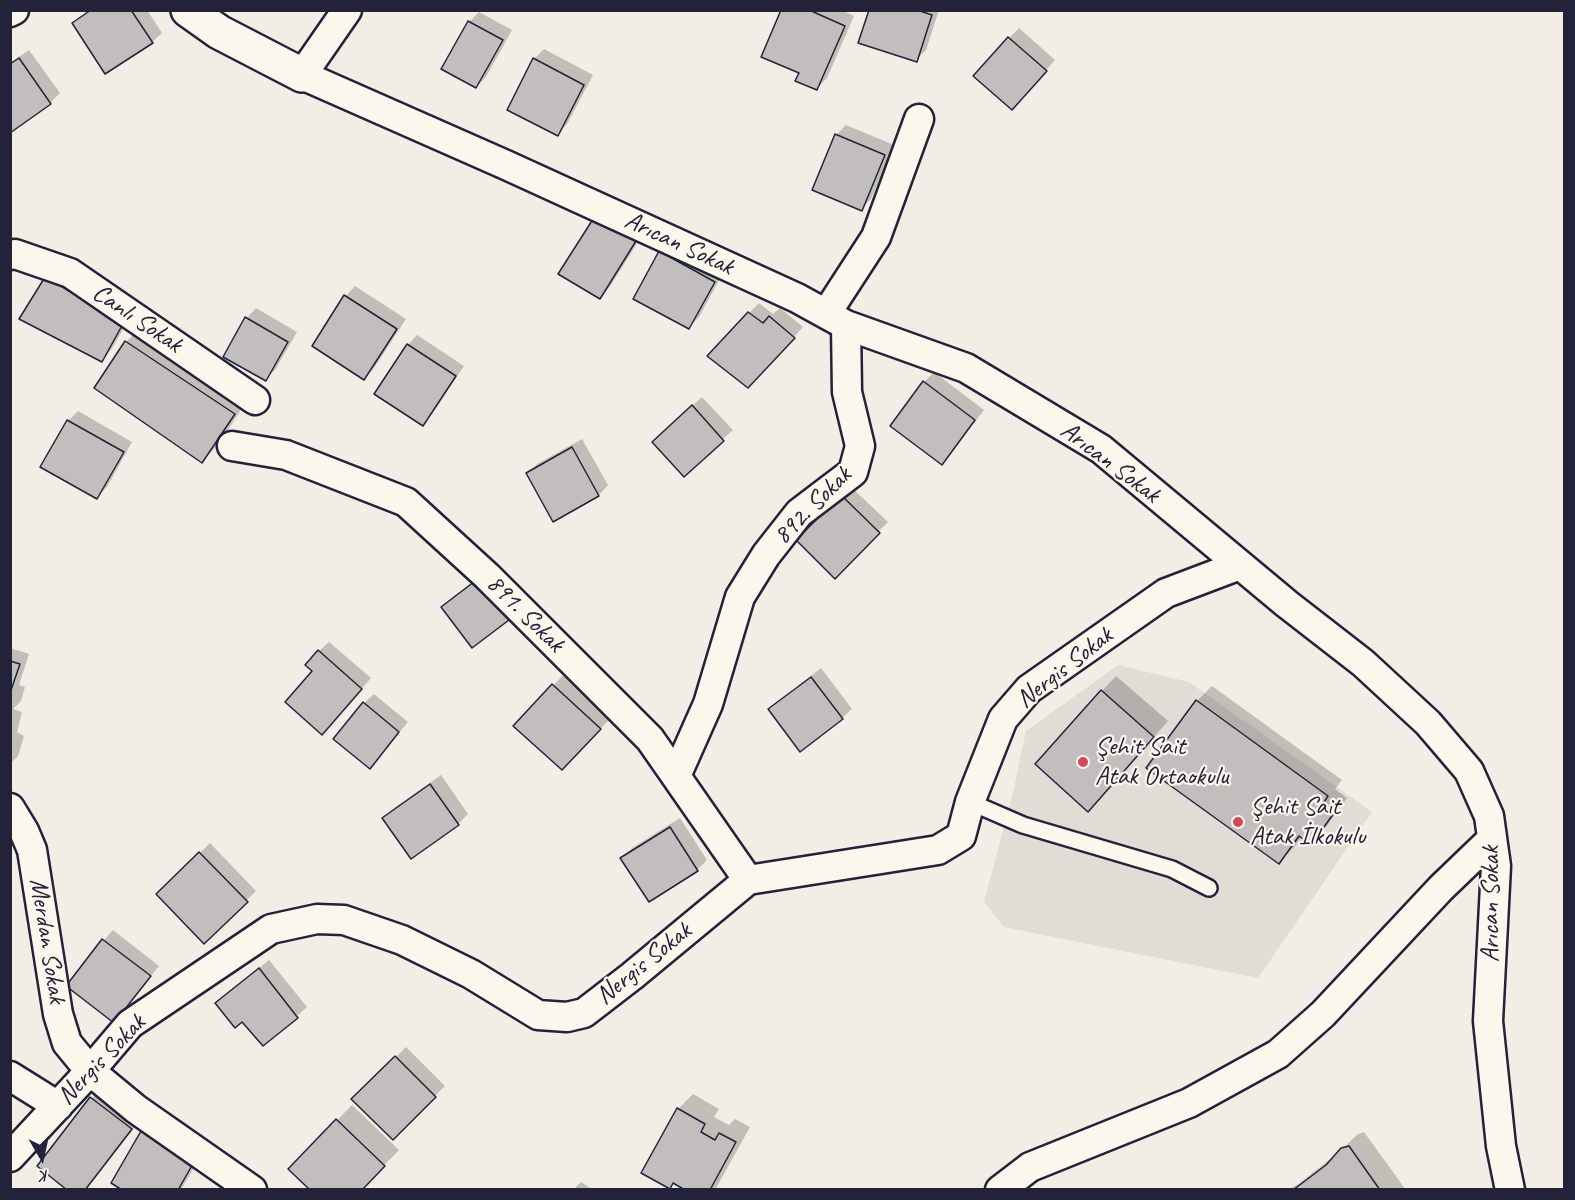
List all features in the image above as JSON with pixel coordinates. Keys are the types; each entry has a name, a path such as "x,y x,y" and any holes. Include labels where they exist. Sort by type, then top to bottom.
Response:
{"street":[{"path":"188,10 219,32 302,75 347,10"},
{"name":"Arıcan Sokak","path":"302,75 797,298 836,320 966,368 1101,449 1287,604 1363,663 1428,723 1469,771 1489,816 1496,866 1488,1022 1501,1146 1508,1189"},
{"path":"836,320 876,237 919,119"},
{"name":"Canlı Sokak","path":"10,255 70,273 255,400"},
{"name":"892. Sokak","path":"676,776 708,704 740,597 766,555 799,513 853,472 860,446 836,320"},
{"name":"891. Sokak","path":"232,446 286,455 406,502 487,576 650,739 748,880"},
{"name":"Nergis Sokak","path":"10,1157 130,1024 271,929 317,919 344,920 402,940 471,974 538,1015 567,1017 584,1012 632,976 748,880 938,850 961,836 970,802 1003,719 1029,689 1166,593 1240,565"},
{"name":"Merdan Sokak","path":"10,808 32,850 58,1014 68,1042 90,1071 136,1109 252,1190"},
{"path":"1000,1190 1030,1167 1189,1103 1278,1054 1323,1014 1441,888 1492,838"},
{"path":"10,1076 58,1106"}],"lane":[{"path":"970,802 1023,825 1172,869 1209,888"}],"shaded area":[{"name":"Şehit Sait Atak İlkokulu","path":"1118,665 1189,682 1372,812 1258,978 1004,927 984,902 1013,793 1026,731"}],"building":[{"path":"91,10 131,10 153,43 105,74 72,23"},
{"path":"781,10 809,10 845,26 817,90 795,81 799,73 761,57"},
{"path":"869,10 917,10 932,15 917,62 858,43"},
{"path":"468,21 503,40 476,88 441,69"},
{"path":"1008,37 1047,71 1012,110 973,76"},
{"path":"19,58 51,104 10,133 10,64"},
{"path":"533,58 584,85 558,136 507,110"},
{"path":"835,134 885,155 862,211 812,190"},
{"path":"595,216 636,241 600,299 558,274"},
{"path":"659,251 715,282 689,329 633,299"},
{"path":"45,277 124,322 102,362 19,319"},
{"path":"344,295 397,329 364,380 312,346"},
{"path":"748,312 763,323 769,316 795,338 748,388 707,356"},
{"path":"245,317 288,342 266,381 223,357"},
{"path":"125,341 235,414 202,463 94,388"},
{"path":"407,344 456,376 423,426 374,394"},
{"path":"923,381 975,420 942,465 890,426"},
{"path":"692,405 724,441 684,477 652,442"},
{"path":"67,420 124,452 97,499 40,467"},
{"path":"572,447 599,496 553,522 526,473"},
{"path":"841,495 880,533 835,579 796,540"},
{"path":"479,578 509,620 472,648 441,607"},
{"path":"318,650 362,689 322,735 285,702 312,671 305,665"},
{"path":"10,661 20,664 10,693"},
{"path":"811,677 843,719 800,752 768,709"},
{"path":"552,684 601,729 562,770 513,726"},
{"path":"1101,690 1154,737 1088,812 1035,764"},
{"path":"1196,700 1328,796 1322,805 1334,813 1311,845 1299,836 1279,864 1146,768"},
{"path":"363,702 399,732 370,769 333,739"},
{"path":"430,784 459,825 411,859 382,818"},
{"path":"670,827 698,871 649,902 620,858"},
{"path":"199,852 248,902 204,944 156,894"},
{"path":"102,939 151,976 114,1023 66,986"},
{"path":"259,968 298,1018 263,1046 242,1022 235,1028 215,1003"},
{"path":"395,1056 436,1097 393,1140 351,1099"},
{"path":"90,1097 132,1129 85,1190 67,1190 37,1166"},
{"path":"677,1108 705,1124 701,1132 715,1140 719,1133 736,1142 710,1190 685,1190 673,1183 670,1189 641,1173"},
{"path":"336,1119 385,1166 362,1190 310,1190 288,1169"},
{"path":"141,1131 194,1162 178,1190 122,1190 111,1183"},
{"path":"1349,1146 1380,1190 1293,1190 1326,1165 1341,1148"}],"place":[{"name":"Şehit Sait Atak Ortaokulu","path":"1083,762"},
{"name":"Şehit Sait Atak İlkokulu","path":"1238,822"}]}
